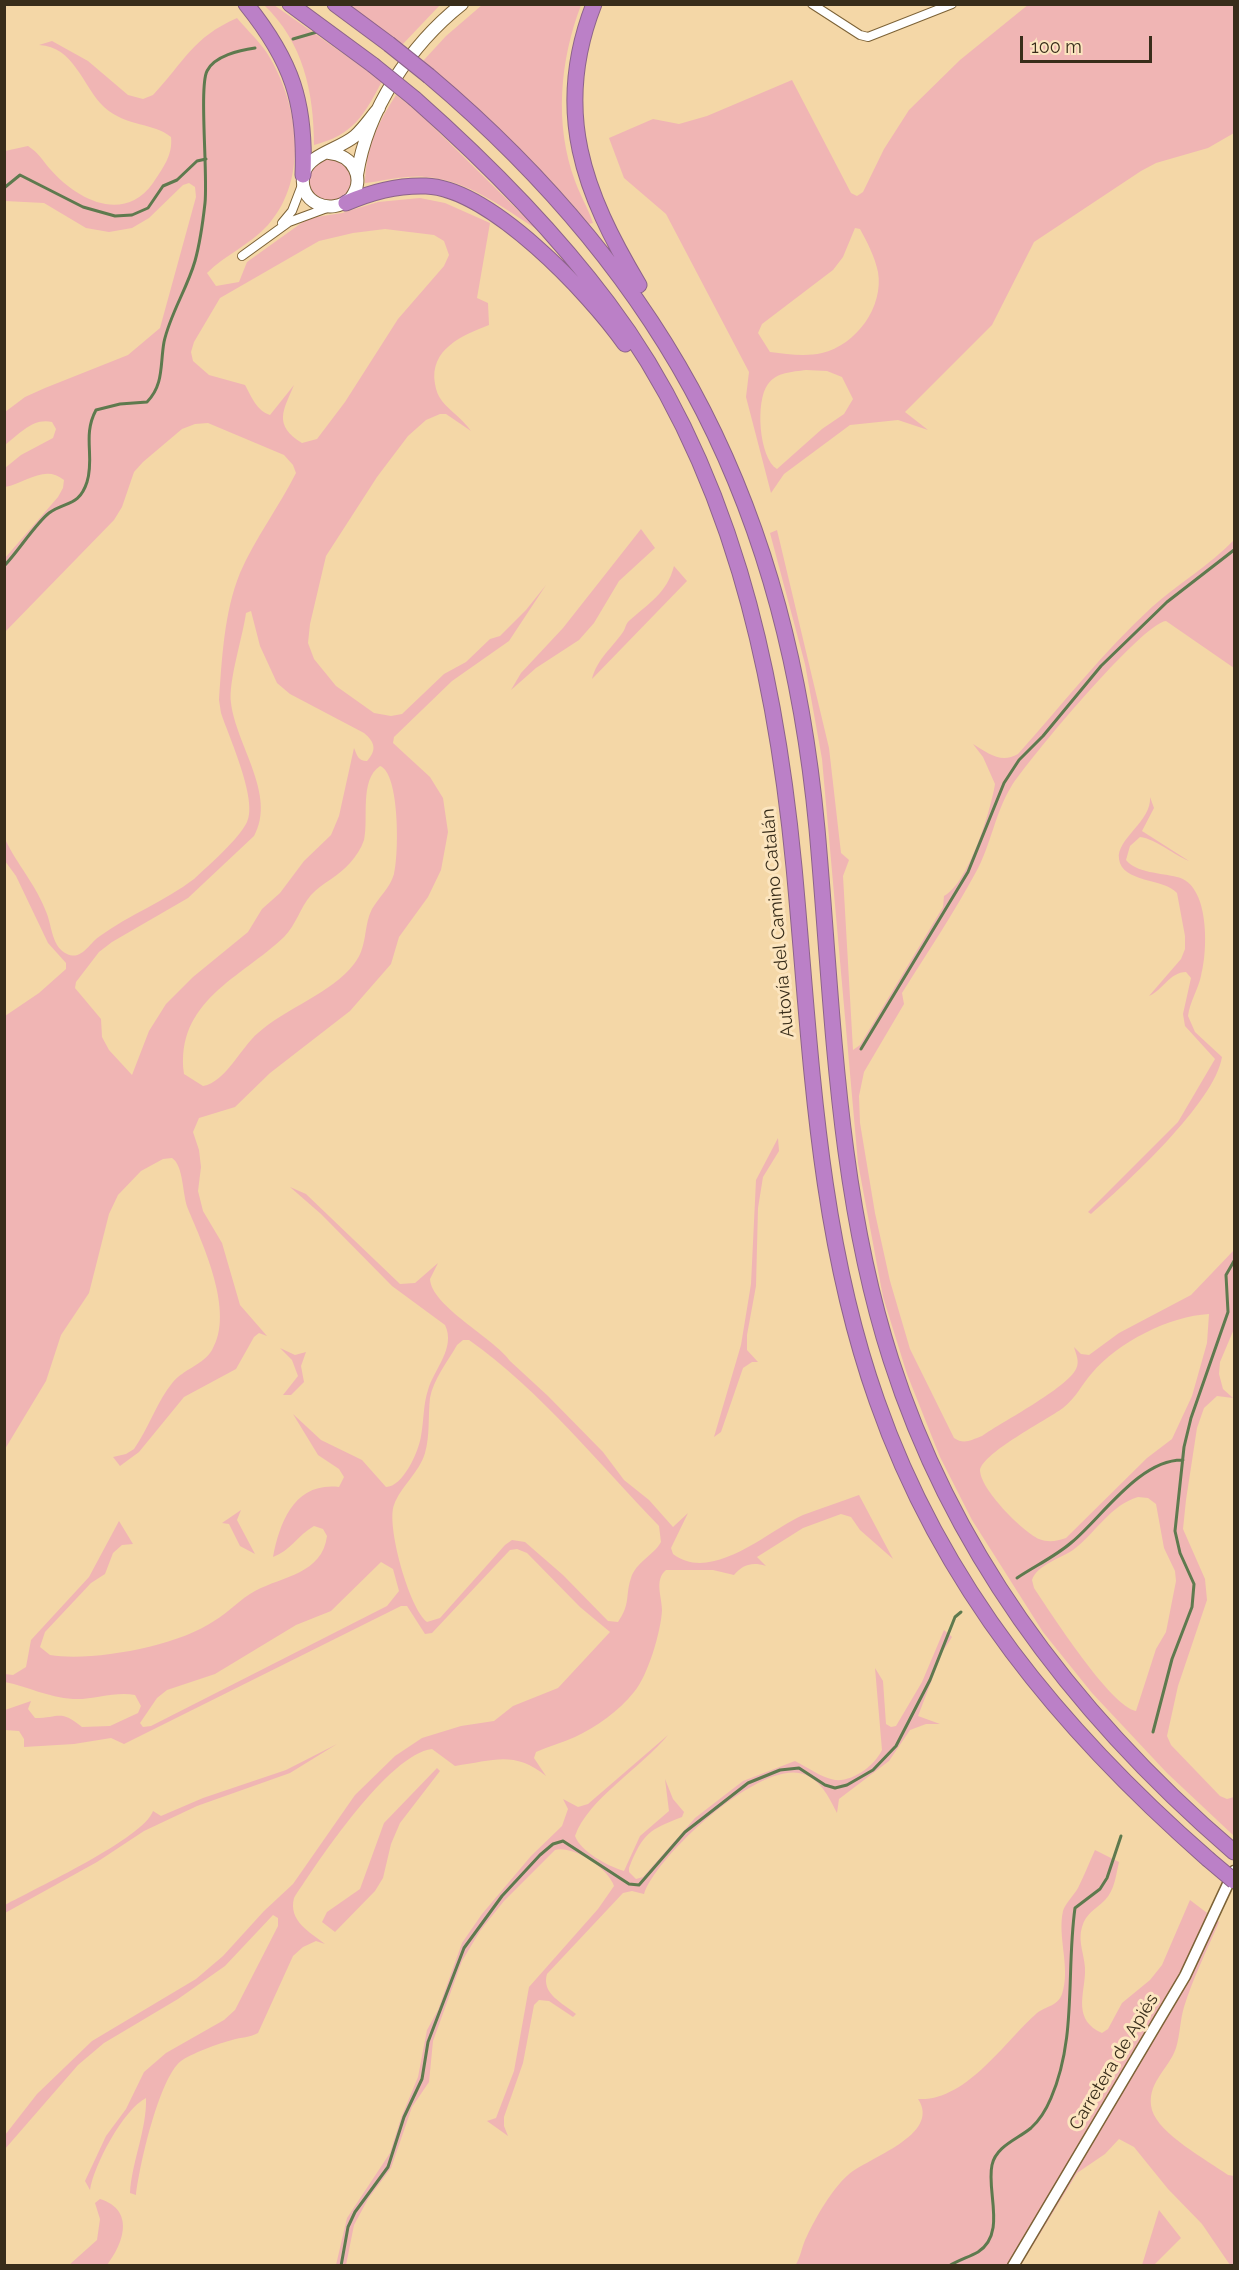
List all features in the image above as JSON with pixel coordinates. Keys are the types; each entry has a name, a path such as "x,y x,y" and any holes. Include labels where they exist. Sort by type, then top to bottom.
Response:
{"highway":[{"path":"246,4 279,50 301,105 305,142 303,178"},
{"name":"Autovía del Camino Catalán","path":"290,4 374,65 415,99 503,181 571,256 611,306 670,402 704,472 742,575 767,675 788,809 814,1111 824,1183 840,1268 877,1402 910,1483 931,1524 1005,1645 1094,1752 1234,1881"},
{"path":"335,4 429,76 500,137 544,182 621,276 664,340 689,382 736,481"},
{"path":"594,4 579,54 575,100 576,127 585,175 616,245 711,412 773,589 797,689 816,823 837,1070 854,1202 876,1306 905,1401 930,1461 962,1526 1028,1633 1081,1701 1119,1743 1234,1852"},
{"path":"346,203 385,189 427,186 457,194 499,217 561,271 620,336 662,398 704,472"}],"main road":[{"path":"379,108 364,143 356,190 346,203 328,208 310,200 303,178 314,158 329,153 356,135 379,108 417,48 462,4"},
{"path":"329,153 348,159 357,176"}],"street":[{"path":"812,4 860,35 868,37 894,29 948,5"},
{"path":"261,242 292,211 303,178"},
{"path":"242,256 302,215 328,208"},
{"name":"Carretera de Apiés","path":"1013,2265 1189,1969 1234,1871"}],"shaded area":[{"path":"1029,4 1234,5 1234,133 1208,148 1156,163 1141,171 1034,242 992,325 905,412 928,430 898,420 850,425 784,474 771,493 746,397 749,372 666,214 624,178 609,138 653,119 679,124 707,116 792,80 851,193 857,196 863,192 884,149 909,110 960,60","holes":["855,228 860,229 873,255 878,272 877,298 865,323 846,342 822,353 803,355 770,352 758,333 762,324 833,270 843,257","806,370 827,371 842,377 853,399 844,414 822,429 777,469 771,463 763,442 760,415 764,392 768,384 776,377 785,373"]},
{"path":"264,5 274,5 382,81 363,114 339,136 314,145 312,106 304,69 288,35"},
{"path":"346,5 440,5 402,45"},
{"path":"482,5 581,5 564,70 562,115 568,159 593,223 589,224 531,159 468,99 423,61 446,36"},
{"path":"237,18 267,53 286,94 295,140 290,185 281,206 261,232 207,273 216,286 239,282 247,262 310,218 342,213 378,202 420,198 445,203 490,223 477,298 488,303 489,325 450,345 437,361 435,372 437,393 445,405 471,431 446,414 426,420 408,436 377,477 326,556 310,624 308,643 314,659 336,686 374,713 391,716 402,714 444,674 466,662 490,639 500,636 526,610 546,585 509,641 452,681 394,737 393,743 430,777 443,798 448,832 441,870 428,897 399,937 391,964 350,1011 270,1073 235,1107 199,1118 193,1132 199,1150 201,1167 198,1191 203,1211 222,1243 240,1305 267,1336 259,1333 254,1337 236,1369 184,1397 139,1452 120,1466 113,1457 126,1454 134,1449 173,1382 204,1360 212,1350 218,1335 220,1317 218,1298 208,1259 186,1203 179,1167 172,1158 163,1159 141,1171 118,1195 109,1214 89,1293 61,1335 46,1381 5,1449 5,1016 39,993 66,969 66,963 48,943 16,876 5,861 5,839 43,903 55,942 62,951 72,956 81,953 111,928 194,879 223,852 243,829 249,812 249,799 236,752 221,713 219,700 227,620 235,588 246,560 296,473 293,465 284,455 208,423 195,424 182,429 134,472 122,507 114,520 5,632 5,558 58,497 64,480 50,474 43,474 5,487 5,468 21,455 53,438 56,429 52,422 38,422 5,445 5,412 25,397 128,355 160,328 196,197 195,187 189,183 183,185 149,218 132,228 109,232 86,228 44,203 5,201 5,151 28,146 73,190 101,203 115,205 128,202 141,195 153,183 166,161 171,137 164,132 113,114 97,99 77,69 61,52 39,45 52,41 88,61 128,95 143,99 153,95 199,42","holes":["385,229 434,235 444,241 449,255 444,266 398,319 345,402 317,439 302,443 287,430 284,424 284,410 294,385 270,415 258,407 245,385 209,375 193,361 191,352 194,342 220,298 319,241","251,611 260,646 277,683 290,694 364,733 371,740 373,750 367,761 364,761 360,759 354,748 339,816 331,835 304,861 280,893 262,909 248,932 193,977 166,1004 149,1031 132,1075 109,1050 102,1037 101,1019 75,988 76,982 99,952 112,942 188,898 254,836 260,820 261,804 253,770 234,719 231,703 234,671 246,613","380,766 387,772 391,783 395,799 396,864 390,884 369,916 358,957 334,984 258,1033 219,1078 203,1086 184,1074 184,1049 190,1028 200,1009 231,979 284,937 311,895 346,868 356,855 364,840 367,790 373,772"]},
{"path":"396,95 417,111 538,230 485,196 456,183 426,177 411,177 365,183 370,147 383,116"},
{"path":"330,159 338,160 345,165 350,172 350,188 345,195 338,200 330,201 322,200 315,195 310,188 309,180 310,172 315,165 322,160"},
{"path":"641,529 655,548 619,581 594,623 579,640 536,668 511,690 521,673 563,628"},
{"path":"777,530 829,748 841,853 849,860 843,876 853,1050 860,1045 943,907 944,896 962,877 977,845 989,811 995,784 983,757 973,744 1000,758 1018,754 1134,624 1162,598 1234,540 1234,668 1166,621 1153,628 1134,644 1086,695 1011,787 976,872 950,918 902,993 904,1004 864,1072 859,1096 860,1123 875,1213 890,1281 910,1349 954,1438 958,1440 968,1441 982,1436 1048,1395 1076,1369 1078,1361 1074,1347 1081,1354 1089,1355 1119,1333 1191,1295 1234,1250 1234,1329 1220,1362 1219,1374 1223,1389 1233,1398 1217,1396 1204,1408 1197,1428 1183,1529 1205,1579 1207,1600 1178,1686 1167,1736 1171,1745 1220,1796 1227,1799 1234,1797 1234,1836 1167,1773 1092,1693 1043,1632 972,1520 940,1457 907,1374 883,1297 858,1163 822,759 805,664 770,533","holes":["1209,1314 1207,1343 1192,1396 1172,1439 1147,1458 1066,1538 1053,1541 1039,1539 1003,1509 987,1488 980,1470 992,1455 1063,1408 1072,1400 1088,1377 1130,1341 1162,1325","1138,1497 1148,1498 1156,1504 1164,1548 1175,1571 1176,1581 1166,1632 1156,1649 1136,1711 1125,1706 1097,1677 1053,1617 1034,1588 1032,1580 1044,1566 1073,1550 1119,1506"]},
{"path":"674,566 687,581 592,679 601,660 623,632 628,621 662,590"},
{"path":"1150,797 1154,808 1142,831 1189,861 1140,837 1130,846 1126,860 1136,868 1177,877 1188,882 1196,892 1204,920 1205,951 1201,976 1188,1016 1195,1032 1222,1057 1216,1075 1187,1119 1146,1163 1091,1214 1088,1212 1178,1122 1215,1059 1185,1026 1183,1014 1191,978 1186,972 1175,975 1149,996 1181,959 1185,949 1185,936 1177,893 1171,888 1128,872 1122,867 1119,859 1123,844 1146,814"},
{"path":"778,1138 779,1151 763,1177 758,1208 756,1286 747,1335 747,1350 758,1362 752,1362 743,1368 721,1432 714,1437 741,1345 751,1284 756,1180"},
{"path":"290,1187 306,1194 400,1284 415,1283 438,1263 430,1279 433,1289 452,1311 491,1342 548,1396 603,1452 624,1480 649,1500 673,1527 688,1513 671,1548 673,1554 688,1562 705,1563 722,1559 803,1515 859,1495 893,1559 860,1530 851,1517 841,1514 803,1528 757,1557 766,1566 749,1565 741,1568 734,1575 713,1570 666,1570 659,1584 662,1610 659,1629 649,1665 639,1685 621,1706 599,1723 575,1737 536,1752 534,1758 546,1776 524,1763 513,1760 492,1760 455,1766 432,1749 415,1755 396,1769 337,1836 294,1898 294,1913 297,1919 325,1944 316,1941 303,1947 293,1956 258,2033 198,2052 185,2058 173,2070 151,2124 136,2195 130,2193 146,2110 146,2098 128,2114 111,2139 97,2167 90,2190 85,2181 106,2136 126,2109 144,2072 166,2053 224,2020 235,2010 278,1926 278,1918 273,1915 225,1966 178,1999 104,2043 78,2065 5,2149 5,2135 37,2094 92,2041 196,1979 223,1956 264,1911 293,1884 355,1795 395,1756 422,1738 461,1726 494,1721 513,1706 558,1688 610,1632 580,1607 527,1553 517,1549 510,1550 432,1633 425,1634 407,1606 401,1606 124,1744 111,1738 74,1744 24,1747 24,1739 19,1731 5,1730 5,1710 31,1701 28,1709 35,1718 64,1716 82,1727 110,1726 138,1713 141,1706 135,1695 120,1694 73,1699 5,1682 5,1674 13,1675 26,1667 31,1640 89,1577 119,1521 133,1544 122,1545 113,1553 105,1574 91,1583 45,1632 40,1647 50,1655 68,1657 111,1654 158,1645 179,1638 214,1621 255,1591 300,1572 318,1559 324,1549 327,1536 323,1529 314,1526 284,1551 273,1557 280,1530 292,1507 301,1497 311,1491 324,1487 339,1487 344,1477 339,1469 318,1455 293,1414 321,1440 362,1460 386,1487 404,1475 414,1459 420,1442 428,1390 448,1342 445,1325 392,1286 321,1214","holes":["463,1340 469,1340 495,1360 545,1405 659,1526 661,1542 633,1572 625,1610 618,1622 608,1621 563,1575 525,1542 512,1540 440,1618 427,1622 420,1614 401,1566 392,1515 397,1498 419,1467 425,1453 430,1398 434,1384 457,1345","381,1562 393,1569 399,1591 387,1606 151,1726 143,1727 140,1723 157,1698 167,1690 215,1674 296,1625 331,1611"]},
{"path":"280,1348 295,1355 306,1352 301,1366 304,1382 291,1395 283,1395 298,1376 292,1360"},
{"path":"241,1510 237,1520 255,1554 240,1546 229,1524 222,1523"},
{"path":"944,1630 952,1637 943,1651 918,1716 940,1724 926,1724 910,1730 889,1761 839,1799 837,1813 821,1786 806,1775 787,1773 765,1780 739,1794 689,1834 653,1877 644,1894 632,1891 623,1893 547,1974 546,1981 550,1993 576,2014 573,2017 549,2001 539,2000 534,2005 523,2063 504,2117 504,2126 508,2136 487,2121 496,2118 514,2071 529,1987 598,1909 614,1886 605,1872 589,1859 562,1849 555,1850 504,1901 480,1931 462,1961 433,2041 429,2082 412,2107 391,2168 368,2199 354,2225 346,2265 336,2265 347,2218 390,2153 418,2077 427,2030 438,2010 462,1943 482,1914 531,1856 562,1826 568,1809 563,1799 578,1807 588,1804 668,1735 591,1809 575,1836 589,1853 610,1866 624,1871 640,1836 669,1811 665,1779 673,1799 684,1812 682,1817 654,1830 643,1840 629,1872 636,1879 643,1877 695,1818 743,1781 795,1761 820,1775 835,1780 849,1778 869,1767 882,1750 875,1668 883,1681 886,1724 891,1727 896,1726 922,1682"},
{"path":"337,1744 290,1773 197,1806 144,1831 97,1862 5,1913 5,1905 86,1862 130,1835 145,1822 153,1811 161,1816 203,1798 286,1770"},
{"path":"437,1768 440,1771 400,1823 391,1844 383,1878 375,1891 335,1932 322,1922 327,1912 360,1889 384,1823"},
{"path":"1095,1850 1119,1862 1111,1892 1086,1918 1081,1933 1085,1967 1082,2007 1087,2021 1093,2028 1102,2033 1108,2029 1122,2003 1150,1980 1162,1965 1190,1900 1219,1922 1188,1996 1173,2056 1155,2084 1151,2101 1156,2119 1164,2128 1197,2154 1228,2175 1234,2176 1234,2265 1230,2265 1202,2224 1168,2189 1134,2147 1119,2139 1105,2154 1077,2173 1021,2265 795,2266 815,2220 830,2195 842,2181 857,2168 899,2144 920,2124 923,2112 918,2099 936,2097 952,2091 968,2080 984,2068 1037,2013 1060,1998 1065,1974 1063,1911 1078,1888"},
{"path":"100,2199 111,2204 122,2219 123,2228 118,2247 107,2265 69,2265 97,2240 100,2219 95,2203"},
{"path":"1159,2210 1181,2238 1154,2265 1142,2265"}],"waterway":[{"path":"293,39 317,32"},
{"path":"4,566 49,513 76,500 84,490 90,464 90,429 96,410 120,404 147,402 156,389 164,342 174,311 192,271 201,232 206,190 204,94 207,71 215,61 221,58 235,52 255,48"},
{"path":"4,188 20,175 83,207 115,216 132,215 148,208 163,186 177,180 197,161 206,159"},
{"path":"861,1049 968,872 1004,783 1019,760 1043,736 1101,666 1167,602 1234,550"},
{"path":"1153,1732 1172,1659 1192,1607 1194,1584 1180,1553 1175,1531 1184,1447 1191,1418 1228,1312 1226,1275 1234,1261"},
{"path":"1017,1578 1072,1542 1137,1479 1167,1462 1183,1460"},
{"path":"341,2266 348,2227 355,2212 388,2167 404,2117 422,2079 428,2042 464,1948 502,1896 540,1855 553,1844 563,1841 629,1884 639,1885 685,1832 748,1783 780,1770 799,1768 825,1785 835,1788 847,1785 873,1770 896,1746 930,1680 955,1617 961,1612"},
{"path":"949,2266 978,2252 987,2244 994,2223 991,2175 994,2158 1008,2143 1035,2125 1051,2098 1059,2075 1068,2028 1075,1908 1100,1889 1107,1878 1121,1836"}]}
